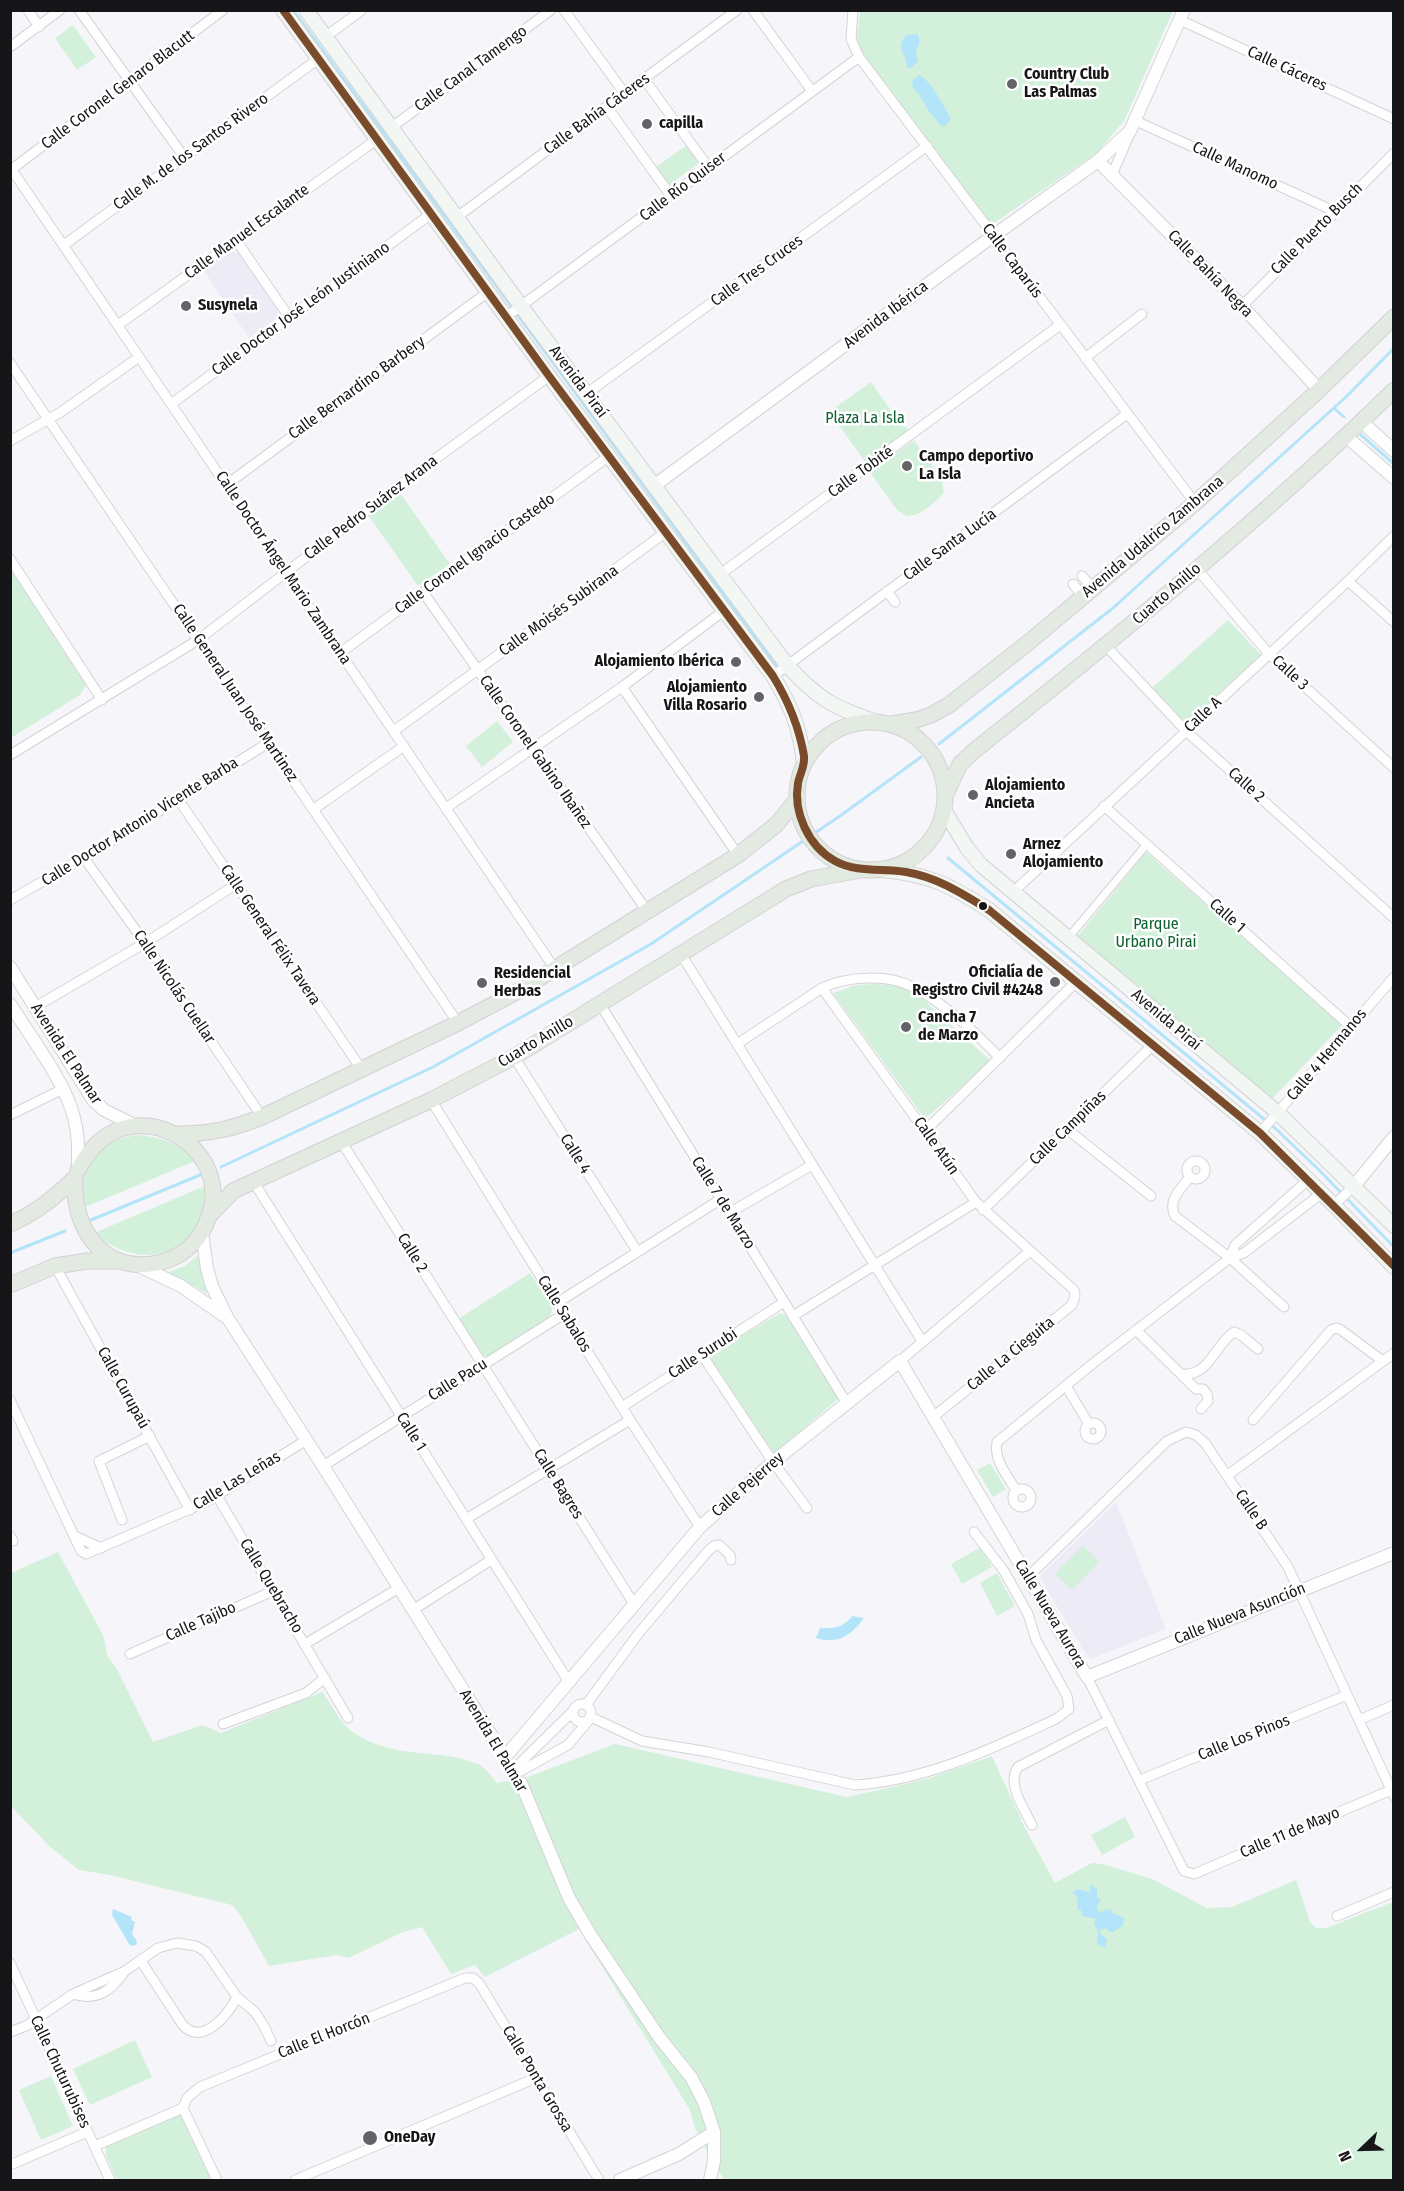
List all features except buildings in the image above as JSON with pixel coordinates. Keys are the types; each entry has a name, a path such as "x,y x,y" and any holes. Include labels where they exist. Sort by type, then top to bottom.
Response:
{"highway":[{"name":"Avenida Udalrico Zambrana","path":"884,723 916,720 949,705 1195,503 1319,390 1394,317"},
{"name":"Cuarto Anillo","path":"944,803 960,764 975,750 1106,646 1197,569 1347,437 1394,390"},
{"path":"859,723 884,723 903,729 929,750 938,765 943,780 944,803 940,824 922,850 903,863 882,870 861,870 840,863 822,851 810,837 801,819 797,799 798,781 804,764 814,749 827,737 842,728 859,723"},
{"path":"10,1224 26,1217 50,1201 77,1174 87,1154 101,1140 117,1131 136,1126 150,1126 177,1134 208,1134 237,1127 458,1023 555,969 738,855 776,825 797,799"},
{"name":"Cuarto Anillo","path":"210,1215 233,1191 431,1100 514,1057 786,889 810,879 861,870"},
{"path":"10,1285 55,1266 87,1261 150,1264 165,1261 192,1245 202,1232 210,1215 214,1196 213,1187 201,1157 177,1134"},
{"path":"77,1174 74,1196 77,1213 90,1239 109,1256 128,1262"}],"main road":[{"name":"Avenida Piraí","path":"283,10 376,140 457,217 520,307 785,666 809,689 829,703 852,714 884,723"},
{"name":"Avenida Piraí","path":"306,10 392,127 431,214 549,376 774,675 797,723 804,764"},
{"name":"Avenida Piraí","path":"944,803 967,848 981,865 1275,1115 1394,1226"},
{"name":"Avenida Piraí","path":"882,870 905,872 930,878 953,887 988,910 1262,1131 1308,1180 1336,1203 1394,1267"}],"street":[{"path":"28,10 39,27"},
{"path":"10,47 60,10"},
{"path":"79,10 184,157"},
{"name":"Calle Coronel Genaro Blacutt","path":"11,168 223,10"},
{"path":"325,37 362,10"},
{"name":"Calle Canal Tamengo","path":"392,127 551,10"},
{"path":"564,10 625,93"},
{"name":"Calle Bahía Cáceres","path":"457,217 738,10"},
{"path":"753,10 812,91"},
{"name":"Calle Caparús","path":"853,10 851,39 859,57 1195,503"},
{"name":"Calle Cáceres","path":"1182,15 1394,119"},
{"name":"Avenida Ibérica","path":"1112,175 1182,15"},
{"name":"Calle Río Quiser","path":"507,317 859,57"},
{"name":"Calle M. de los Santos Rivero","path":"64,245 318,58"},
{"path":"644,79 709,168"},
{"path":"607,107 671,195"},
{"name":"Avenida Ibérica","path":"641,497 1098,161 1133,126"},
{"name":"Calle Manomo","path":"1133,126 1334,211"},
{"name":"Calle Manuel Escalante","path":"118,325 376,140"},
{"name":"Calle Tres Cruces","path":"586,394 927,146"},
{"name":"Calle Puerto Busch","path":"1242,306 1394,153"},
{"name":"Calle Bahía Negra","path":"1098,161 1242,306 1319,390"},
{"name":"Calle Doctor Ángel Mario Zambrana","path":"11,168 555,969"},
{"name":"Calle Doctor José León Justiniano","path":"171,404 431,214"},
{"path":"236,240 289,317"},
{"name":"Calle Bernardino Barbery","path":"226,484 488,292"},
{"path":"1085,358 1142,314"},
{"name":"Calle Tobité","path":"719,575 1060,325"},
{"path":"10,441 61,412 140,357"},
{"name":"Calle General Juan José Martinez","path":"10,363 458,1023"},
{"name":"Calle Pedro Suárez Arana","path":"10,755 198,639 400,484 549,376"},
{"name":"Calle Santa Lucía","path":"774,675 1127,414"},
{"path":"1362,422 1394,451"},
{"path":"1347,437 1394,478"},
{"name":"Calle Coronel Ignacio Castedo","path":"340,653 609,456"},
{"name":"Calle Moisés Subirana","path":"394,731 666,532"},
{"name":"Calle A","path":"1012,893 1394,536"},
{"path":"10,560 102,699"},
{"name":"Calle 3","path":"1197,569 1269,654 1394,768"},
{"path":"1082,576 1088,592"},
{"path":"1348,581 1394,622"},
{"path":"1073,584 1088,592"},
{"path":"887,591 895,602"},
{"name":"Calle Coronel Gabino Ibañez","path":"423,592 647,911"},
{"path":"446,808 622,687 725,610"},
{"name":"Calle 2","path":"1106,646 1186,731 1394,918"},
{"path":"622,687 738,855"},
{"name":"Calle Doctor Antonio Vicente Barba","path":"10,900 84,858 268,743"},
{"path":"314,809 404,746"},
{"name":"Calle General Félix Tavera","path":"178,799 362,1070"},
{"name":"Calle 1","path":"1104,806 1351,1027"},
{"path":"1068,938 1147,844"},
{"name":"Calle Nicolás Cuellar","path":"84,858 145,943 262,1117"},
{"path":"35,1007 145,943 235,885"},
{"path":"681,954 922,1341"},
{"name":"Avenida El Palmar","path":"10,967 93,1100 104,1110 136,1126"},
{"name":"Calle 4 Hermanos","path":"1262,1131 1394,977"},
{"path":"737,1044 822,988 832,983 858,978 890,980 911,987 937,1002 985,1042 1000,1058"},
{"path":"926,1131 1077,981"},
{"name":"Calle Atún","path":"822,988 976,1202 1070,1284"},
{"name":"Calle 7 de Marzo","path":"600,1004 846,1402"},
{"name":"Avenida El Palmar","path":"10,1005 14,1018 28,1033 63,1089 75,1120 77,1174"},
{"path":"28,1033 40,1030 45,1023"},
{"name":"Calle Campiñas","path":"983,1210 1153,1045"},
{"name":"Calle 4","path":"514,1057 637,1251"},
{"path":"10,1115 63,1089"},
{"name":"Calle Sabalos","path":"431,1100 622,1407 700,1527"},
{"path":"1067,1129 1151,1196"},
{"path":"1336,1203 1352,1188 1394,1137"},
{"name":"Calle 2","path":"341,1141 483,1364"},
{"path":"729,1213 812,1165"},
{"path":"1190,1178 1174,1198 1172,1210 1183,1223 1230,1258 1284,1307"},
{"path":"1230,1258 1235,1245 1308,1180"},
{"name":"Calle 1","path":"253,1181 569,1682"},
{"path":"1016,1490 1000,1462 995,1449 997,1442 1136,1330 1230,1258 1244,1253 1322,1193"},
{"path":"557,1303 721,1199"},
{"path":"793,1316 976,1202"},
{"name":"Avenida El Palmar","path":"202,1232 207,1269 212,1286 227,1317 505,1757 516,1776 569,1898 590,1934 659,2037 691,2077 704,2102 714,2132 714,2161 710,2181"},
{"name":"Calle Pejerrey","path":"505,1757 700,1527 773,1462 900,1361 1030,1251"},
{"name":"Avenida El Palmar","path":"128,1262 181,1286 227,1317"},
{"name":"Calle Curupaú","path":"55,1266 190,1510"},
{"name":"Calle La Cieguita","path":"933,1417 1072,1305 1075,1296 1070,1284"},
{"name":"Calle Surubi","path":"622,1407 784,1302"},
{"name":"Calle Pacu","path":"323,1466 564,1314"},
{"path":"1253,1420 1331,1330 1337,1328 1341,1330 1383,1361"},
{"path":"1136,1330 1196,1389 1203,1389 1208,1401 1201,1409"},
{"path":"1181,1374 1187,1375 1202,1370 1226,1337 1234,1332 1258,1349"},
{"path":"1228,1475 1394,1353"},
{"path":"702,1355 773,1462 807,1508"},
{"name":"Calle Nueva Aurora","path":"900,1361 1087,1677 1184,1871 1189,1873"},
{"name":"Calle Bagres","path":"483,1364 634,1604"},
{"path":"1066,1386 1089,1424"},
{"name":"Calle Las Leñas","path":"10,1400 75,1536 101,1548 217,1496 305,1441"},
{"path":"466,1520 630,1419"},
{"name":"Calle B","path":"1028,1577 1167,1441 1186,1432 1196,1435 1205,1443 1228,1475 1281,1556 1300,1590 1392,1793"},
{"path":"122,1520 99,1461 150,1436"},
{"name":"Calle Quebracho","path":"217,1496 305,1644 399,1588"},
{"path":"573,1710 574,1717 579,1722 590,1719 642,1741 709,1752 855,1785 871,1784 948,1767 1056,1719 1068,1709 1067,1696 1036,1640 1028,1614 999,1563 974,1532"},
{"path":"586,1705 638,1634 708,1551 719,1545 730,1555 731,1560"},
{"name":"Calle Nueva Asunción","path":"1087,1677 1394,1553"},
{"path":"413,1610 491,1560"},
{"name":"Calle Tajibo","path":"130,1654 273,1591"},
{"path":"305,1644 348,1718"},
{"path":"223,1724 306,1693 325,1678"},
{"name":"Calle Los Pinos","path":"1140,1780 1347,1695"},
{"path":"580,1704 586,1705 591,1710 590,1719 568,1745 516,1776 573,1710 580,1704"},
{"path":"1359,1720 1394,1705"},
{"path":"1032,1825 1014,1783 1015,1771 1018,1767 1109,1720"},
{"name":"Calle 11 de Mayo","path":"1189,1873 1194,1874 1392,1793"},
{"path":"1337,1916 1394,1892"},
{"path":"10,2032 73,1994 125,1971 158,1948 187,1943 206,1952 237,1997 255,2012 271,2041"},
{"path":"141,1961 182,2024 190,2032 201,2032 219,2022 231,2009 237,1997"},
{"name":"Calle Chuturubises","path":"10,1963 110,2181"},
{"path":"73,1994 96,1996 115,1985 125,1971"},
{"name":"Calle El Horcón","path":"183,2108 188,2098 200,2087 465,1978 473,1978"},
{"name":"Calle Ponta Grossa","path":"473,1978 479,1983 599,2181"},
{"path":"295,2181 536,2078"},
{"path":"95,2146 183,2108 217,2181"},
{"path":"10,2165 87,2132"},
{"path":"620,2181 679,2154 714,2132"}],"shaded area":[{"path":"233,251 239,253 278,311 277,318 249,338 204,271"},
{"path":"1116,1502 1166,1629 1091,1659 1041,1580 1041,1575"}],"green space":[{"name":"Country Club Las Palmas","path":"860,11 1173,11 1124,121 1097,153 990,226 856,47"},
{"path":"73,25 96,57 77,70 55,38"},
{"path":"687,145 699,163 669,185 656,167"},
{"name":"Plaza La Isla","path":"871,382 902,426 907,427 907,434 866,463 831,414 833,409"},
{"path":"914,440 942,480 944,492 923,511 907,516 897,510 870,472"},
{"path":"400,493 450,564 418,586 368,515"},
{"path":"11,569 86,685 80,695 11,738"},
{"path":"1228,620 1261,655 1191,719 1181,720 1150,690"},
{"path":"497,721 513,742 482,767 466,746"},
{"name":"Parque Urbano Pirai","path":"1146,852 1342,1025 1270,1101 1076,938"},
{"name":"Cancha 7 de Marzo","path":"856,985 898,986 916,993 991,1061 925,1119 833,993"},
{"path":"140,1135 170,1142 184,1150 195,1161 83,1208 82,1182 90,1161 112,1142"},
{"path":"205,1186 206,1198 200,1222 185,1241 163,1253 143,1255 128,1252 113,1246 94,1233"},
{"path":"202,1252 202,1276 207,1294 166,1273 185,1266"},
{"path":"530,1273 551,1305 550,1317 488,1357 482,1355 458,1319"},
{"path":"780,1313 786,1315 838,1399 772,1453 711,1361 711,1354"},
{"path":"990,1463 1006,1489 993,1497 977,1470"},
{"path":"1083,1545 1099,1562 1072,1590 1055,1574"},
{"path":"981,1547 992,1567 962,1584 951,1564"},
{"path":"58,1552 104,1637 107,1655 117,1669 153,1742 202,1725 221,1733 322,1692 343,1723 369,1741 384,1747 447,1756 478,1764 497,1783 525,1778 615,1744 847,1797 927,1779 992,1756 1025,1828 1055,1883 1092,1863 1102,1864 1152,1879 1207,1908 1232,1907 1296,1880 1310,1922 1316,1928 1326,1928 1393,1902 1393,2180 724,2180 700,2138 690,2110 579,1929 485,1977 475,1965 451,1974 422,1927 403,1932 348,1958 337,1955 269,1966 241,1916 232,1905 110,1875 79,1870 49,1846 11,1806 11,1573"},
{"path":"997,1573 1015,1606 997,1616 980,1583"},
{"path":"1125,1817 1135,1837 1102,1855 1091,1835"},
{"path":"135,2040 152,2077 90,2105 73,2069"},
{"path":"51,2076 73,2126 41,2140 19,2090"},
{"path":"178,2112 211,2180 117,2180 106,2156 106,2144"}],"water":[{"path":"917,34 919,37 916,51 918,61 910,69 907,67 901,48 906,35"},
{"path":"919,75 932,88 951,119 945,126 941,126 913,88 912,81"},
{"path":"852,1616 864,1618 849,1634 831,1640 816,1638 820,1628 830,1628 846,1623"},
{"path":"1090,1884 1097,1889 1097,1897 1101,1901 1097,1905 1098,1912 1112,1909 1111,1912 1124,1918 1123,1925 1114,1932 1106,1928 1100,1930 1100,1934 1107,1939 1105,1948 1097,1944 1098,1932 1094,1923 1096,1919 1082,1916 1081,1910 1078,1910 1077,1896 1072,1893 1077,1889 1090,1892"},
{"path":"113,1909 132,1917 131,1920 135,1922 132,1934 137,1941 136,1945 129,1944 112,1915"}],"waterway":[{"path":"293,10 778,668"},
{"path":"939,744 1113,608 1347,396 1394,348"},
{"path":"1334,408 1344,417"},
{"path":"1361,435 1394,464"},
{"path":"221,1167 433,1067 651,944 840,816 921,757"},
{"path":"948,858 1276,1129 1394,1247"},
{"path":"91,1220 200,1175"},
{"path":"10,1253 65,1231"}],"transit line":[{"path":"283,10 549,376 773,676 789,705 799,734 804,760 798,783 798,805 804,827 817,847 825,855 843,865 861,869 906,872 928,878 989,910 1260,1133 1394,1266"}],"place":[{"name":"Country Club Las Palmas","path":"1012,84"},
{"name":"capilla","path":"647,124"},
{"name":"Susynela","path":"186,306"},
{"name":"Campo deportivo La Isla","path":"907,466"},
{"name":"Alojamiento Ibérica","path":"736,662"},
{"name":"Alojamiento Villa Rosario","path":"759,697"},
{"name":"Alojamiento Ancieta","path":"973,795"},
{"name":"Arnez Alojamiento","path":"1011,854"},
{"name":"Oficialía de Registro Civil #4248","path":"1055,982"},
{"name":"Residencial Herbas","path":"482,983"},
{"name":"Cancha 7 de Marzo","path":"906,1027"},
{"name":"OneDay","path":"370,2138"}]}
